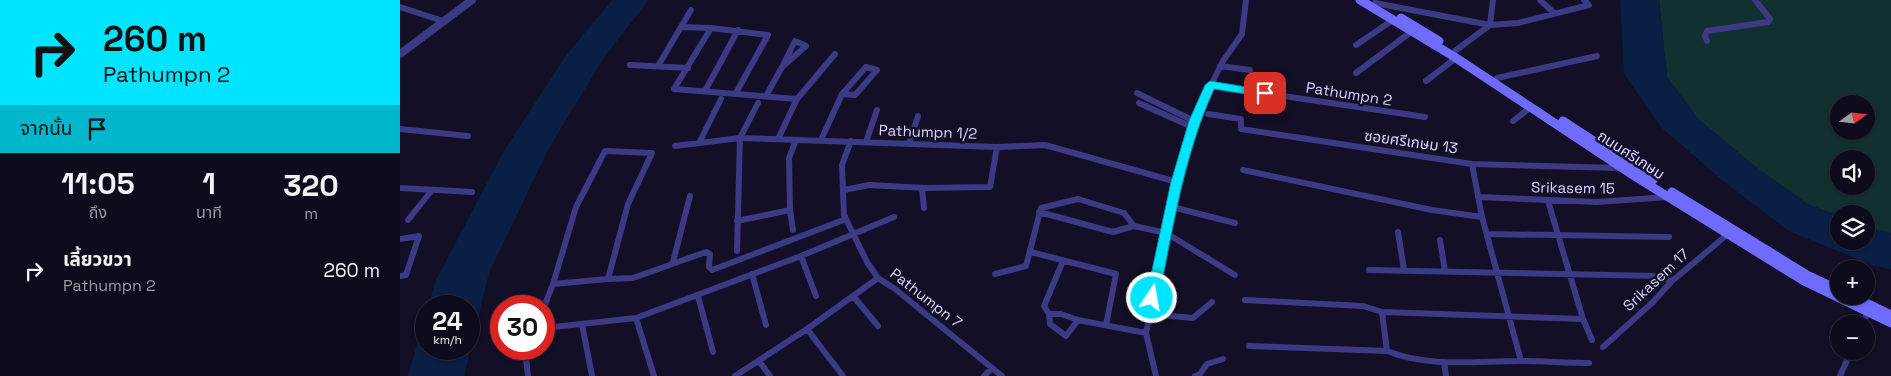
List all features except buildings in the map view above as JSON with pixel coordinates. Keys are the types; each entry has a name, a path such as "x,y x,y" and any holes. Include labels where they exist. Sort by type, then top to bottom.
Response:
{"main road":[{"name":"ถนนศรีเกษม","path":"1360,0 1411,32 1497,78 1640,172 1817,283"},
{"name":"ถนนศรีเกษม","path":"1373,1 1668,197 1728,234 1891,323"},
{"path":"1870,305 1891,315"}],"street":[{"path":"400,54 403,47 443,22 472,0"},
{"path":"1156,376 1146,333 1177,182 1193,124 1210,85 1220,66 1242,34 1246,0"},
{"path":"1426,81 1490,25 1493,0"},
{"path":"1540,0 1554,13"},
{"path":"1373,1 1490,25 1518,23 1589,5 1584,0"},
{"path":"1707,41 1704,36 1707,31 1768,22 1770,19 1754,0"},
{"path":"400,8 443,22"},
{"path":"658,66 691,10"},
{"path":"1356,45 1393,20"},
{"path":"681,27 738,30 768,35 736,93"},
{"path":"711,28 674,89 797,98"},
{"path":"706,91 738,30"},
{"path":"1356,73 1411,32"},
{"path":"766,96 795,41 806,46 782,67"},
{"path":"778,139 797,98 835,54"},
{"path":"1497,78 1598,56"},
{"path":"630,65 688,68"},
{"path":"1220,66 1250,70"},
{"path":"821,140 842,94 866,67 877,70 855,95 842,94"},
{"name":"Pathumpn 2","path":"1210,85 1425,117"},
{"path":"1137,93 1193,124"},
{"path":"699,143 721,100"},
{"path":"737,251 740,138 758,103"},
{"path":"1139,103 1193,124"},
{"path":"1513,121 1531,107"},
{"path":"866,142 877,110"},
{"name":"ซอยศรีเกษม 13","path":"1208,114 1241,119 1241,130 1472,164 1622,168"},
{"path":"909,144 918,116"},
{"path":"400,129 468,136"},
{"name":"Pathumpn 1/2","path":"674,146 740,138 998,147 1045,146 1177,182"},
{"path":"793,230 790,210 789,158 796,140"},
{"name":"Pathumpn 7","path":"851,141 842,164 846,219 866,262 878,278 996,373"},
{"path":"844,190 869,185 922,188 990,187 998,147"},
{"path":"548,295 576,207 605,151 652,153 628,204 608,279"},
{"path":"1472,164 1482,218 1522,361"},
{"path":"1243,170 1432,210 1482,218"},
{"path":"400,188 472,192"},
{"path":"922,188 924,208"},
{"path":"408,220 432,190"},
{"path":"673,262 690,196"},
{"name":"Srikasem 15","path":"1478,196 1548,200 1638,201 1668,197"},
{"path":"995,274 1026,266 1031,252 1035,222 1041,208 1078,199 1124,213 1134,226"},
{"path":"1548,200 1583,319 1592,340"},
{"path":"1172,206 1235,223"},
{"path":"738,221 790,210"},
{"path":"1039,212 1113,232 1134,226 1166,233 1235,275"},
{"path":"555,327 636,318 698,296 894,218"},
{"path":"553,284 633,278 673,262 706,252 710,255 709,267 712,270 846,219"},
{"path":"1398,232 1404,270"},
{"path":"1487,234 1669,237"},
{"name":"Srikasem 17","path":"1603,347 1652,303 1672,282 1728,234"},
{"path":"400,240 419,236 406,275 400,276"},
{"path":"1440,240 1445,271"},
{"path":"1031,252 1116,274 1106,325"},
{"path":"801,256 816,296"},
{"path":"1063,260 1044,306 1049,314 1050,324 1066,336 1078,320"},
{"path":"1369,270 1658,276 1672,282"},
{"path":"752,274 766,325"},
{"path":"735,376 807,329 878,278"},
{"path":"698,296 713,352"},
{"path":"853,296 878,326"},
{"path":"1245,300 1363,306 1382,312 1583,319"},
{"path":"1149,314 1193,318 1198,316 1212,302"},
{"path":"1866,315 1868,311"},
{"path":"1382,312 1387,352"},
{"path":"1049,314 1061,314 1078,320 1146,333"},
{"path":"636,318 654,376"},
{"path":"582,324 592,376"},
{"path":"807,329 843,376"},
{"path":"1249,346 1387,352 1402,359 1444,362 1522,361 1589,364"},
{"path":"1195,376 1203,372 1207,364 1223,358"},
{"path":"526,360 528,376"},
{"path":"1840,376 1847,360"},
{"path":"759,361 770,376"},
{"path":"1444,362 1446,376"},
{"path":"984,376 996,373"}],"green space":[{"path":"1659,0 1891,0 1891,233 1875,229 1875,205 1830,205 1830,213 1807,204 1753,165 1698,119 1667,77"}],"water":[{"path":"612,0 649,0 605,56 549,148 489,273 480,310 480,295 431,295 436,280 505,149 567,54"},
{"path":"1620,0 1659,0 1667,77 1698,119 1753,165 1807,204 1830,213 1830,248 1789,231 1723,181 1662,128 1624,74"},
{"path":"1875,229 1891,233 1891,269 1875,266 1875,260 1859,260 1835,250 1875,250"},
{"path":"415,352 415,360 468,360 464,376 408,376"}],"route":[{"path":"1152,298 1177,182 1194,121 1210,85 1265,93"}]}
